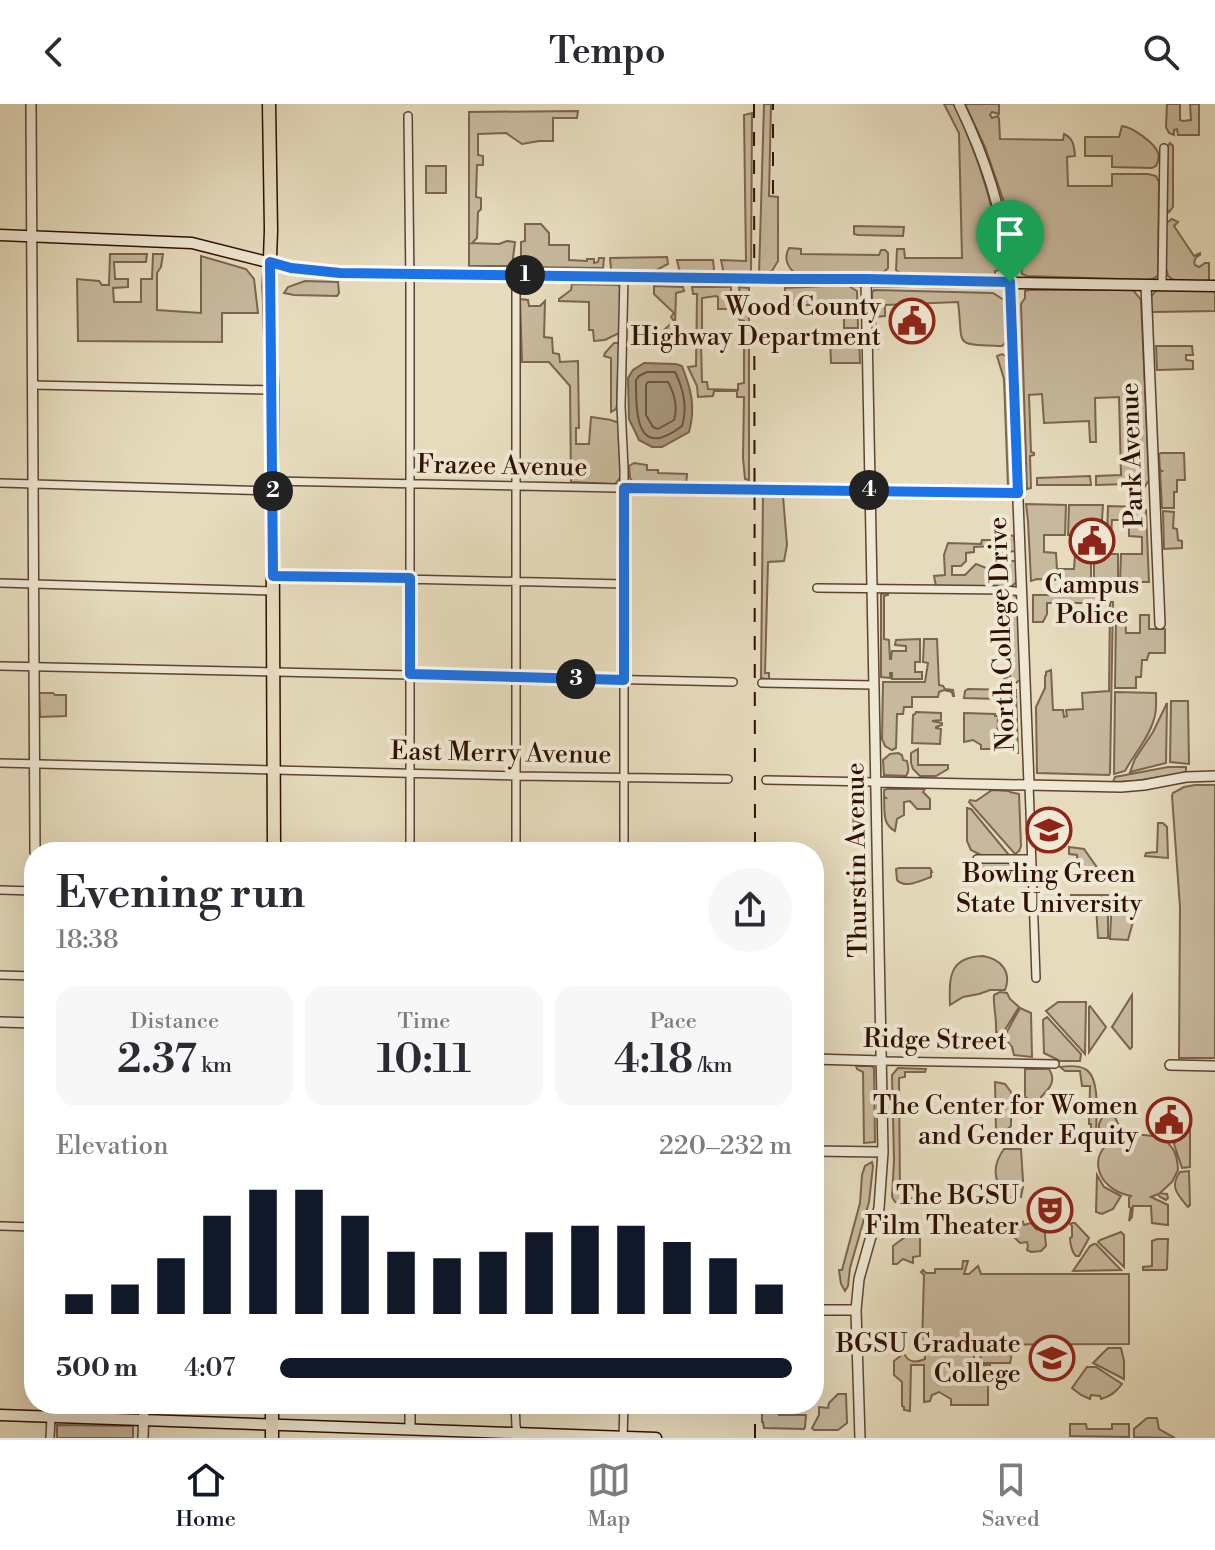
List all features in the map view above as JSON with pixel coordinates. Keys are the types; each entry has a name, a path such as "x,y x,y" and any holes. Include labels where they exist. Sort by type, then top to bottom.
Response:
{"main road":[{"path":"269,104 274,842"},
{"path":"0,235 192,243 291,268 340,273 1215,286"},
{"path":"0,1415 144,1420 272,1432 656,1438"}],"street":[{"path":"31,104 35,842"},
{"name":"North College Drive","path":"959,104 977,142 995,193 1010,282 1036,978"},
{"path":"408,116 410,842"},
{"path":"1162,285 1164,148"},
{"path":"516,275 516,842"},
{"path":"624,277 621,406 624,488 624,842"},
{"name":"Thurstin Avenue","path":"860,1438 856,1310 859,1279 879,1208 883,1152 866,279"},
{"name":"Park Avenue","path":"1146,285 1160,624"},
{"path":"32,385 272,390"},
{"name":"Frazee Avenue","path":"0,483 272,486 410,483 1018,493"},
{"path":"273,576 624,584"},
{"path":"0,583 273,591"},
{"path":"817,588 1021,592"},
{"path":"0,666 733,682"},
{"path":"762,683 874,685"},
{"name":"East Merry Avenue","path":"0,763 728,779"},
{"path":"766,780 1131,786 1173,778 1215,776"},
{"path":"977,859 1031,859"},
{"path":"0,890 24,891"},
{"path":"0,975 24,976"},
{"path":"0,1022 24,1023"},
{"name":"Ridge Street","path":"824,1059 1055,1064"},
{"path":"1170,1065 1215,1066"},
{"path":"824,1151 883,1152"},
{"path":"0,1226 24,1227"},
{"path":"824,1310 856,1310"},
{"path":"143,1438 144,1414"},
{"path":"516,1414 518,1435"},
{"path":"623,1438 624,1414"},
{"path":"50,1438 51,1418"}],"shaded area":[{"path":"764,104 771,104 769,196 778,197 778,261 772,271 759,275"},
{"path":"944,104 954,104 987,190 1001,252 1000,270 995,271 995,276 903,275 896,270 897,249 904,249 905,258 962,258 959,133"},
{"path":"965,104 999,104 999,114 992,112 990,115 992,118 998,116 1000,139 1063,140 1064,134 1070,138 1075,156 1067,157 1068,186 1112,186 1112,174 1156,176 1159,182 1158,275 1149,280 1022,274 1021,267 1015,267 1005,205 985,147"},
{"path":"1167,104 1180,104 1180,120 1183,121 1191,120 1190,104 1199,104 1199,135 1178,135 1177,129 1174,135 1169,133 1166,127"},
{"path":"578,111 577,118 553,118 553,141 522,144 506,133 478,134 478,155 483,156 483,165 477,165 476,197 481,198 481,209 478,212 477,238 472,243 515,242 512,266 469,266 469,112"},
{"path":"752,113 751,276 724,274 721,260 746,261 744,115"},
{"path":"1122,126 1137,132 1153,145 1159,155 1156,166 1112,167 1112,156 1085,156 1085,137 1119,137"},
{"path":"1170,143 1173,146 1173,207 1169,212 1166,208 1167,147"},
{"path":"426,166 446,166 446,193 426,193"},
{"path":"1172,219 1178,222 1174,226 1194,256 1200,253 1195,265 1199,267 1209,263 1209,281 1175,281 1168,276 1165,224"},
{"path":"525,224 541,224 549,233 549,245 569,245 569,260 594,259 594,263 604,258 603,268 521,267"},
{"path":"854,226 904,227 903,236 858,235 854,234"},
{"path":"789,248 801,249 801,254 879,255 881,250 885,250 888,253 888,268 881,275 799,275 788,264 786,256"},
{"path":"110,254 147,254 146,262 114,262 115,279 128,279 128,287 113,288 114,302 141,302 141,279 152,279 153,254 163,254 157,273 157,310 201,313 201,256 246,269 254,279 258,313 222,313 222,342 78,341 77,279 109,285"},
{"path":"667,257 668,264 653,272 615,273 611,269 610,258"},
{"path":"677,260 713,260 714,269 711,274 683,274"},
{"path":"305,281 338,282 339,293 337,296 284,293 288,287"},
{"path":"572,284 618,285 621,289 619,333 605,340 594,341 593,330 589,330 589,302 559,301 571,290"},
{"path":"847,285 857,291 858,328 844,328 844,314 838,315 834,305 785,305 785,288"},
{"path":"654,286 683,287 684,291 676,293 675,326 667,334 664,330 674,321 671,317 674,313 654,294"},
{"path":"692,287 731,287 731,309 718,309 716,296 702,298 702,334 707,335 707,343 701,343 702,382 707,382 708,389 738,390 738,384 744,383 744,321 738,317 744,314 744,297 740,296 739,287 749,288 749,480 745,479 743,458 744,397 737,397 737,391 714,391 713,396 698,397 697,386 688,367 696,366 697,294 693,294"},
{"path":"1159,289 1215,291 1215,311 1150,311 1153,293"},
{"path":"874,290 993,293 1004,300 1006,342 1002,346 974,345 963,340 958,302 885,305 885,316 876,317 878,348 873,346"},
{"path":"1133,290 1141,300 1149,480 1144,488 1133,491 1128,484 1096,485 1096,476 1121,475 1119,397 1095,398 1096,442 1090,442 1089,421 1044,423 1042,394 1029,395 1031,452 1034,455 1030,456 1031,488 1027,489 1021,304 1025,291"},
{"path":"520,299 528,300 529,306 540,306 545,301 544,337 552,338 553,353 559,354 560,362 578,361 579,428 576,428 576,444 589,444 591,417 619,423 621,477 615,484 571,482 570,386 549,362 522,362"},
{"path":"830,336 859,336 860,363 831,363"},
{"path":"614,343 619,343 617,405 611,412 611,358 604,356"},
{"path":"1156,346 1192,346 1193,355 1186,355 1186,360 1193,361 1193,369 1157,370"},
{"path":"1002,354 1007,357 1012,406 1012,489 942,489 937,486 1008,487 1004,379 997,356"},
{"path":"1161,453 1184,453 1185,480 1177,480 1174,508 1162,508"},
{"path":"634,463 647,465 647,470 658,470 658,473 687,474 686,485 634,483 630,478 629,466"},
{"path":"1090,476 1091,485 1037,485 1037,478"},
{"path":"763,494 783,496 787,545 784,561 768,562 765,673 769,673 769,680 761,678"},
{"path":"1026,504 1066,505 1065,535 1044,535 1044,552 1056,553 1057,569 1074,569 1075,554 1082,553 1083,561 1091,561 1091,582 1031,581"},
{"path":"1069,505 1103,505 1099,530 1084,529 1083,535 1068,535"},
{"path":"1108,506 1141,507 1146,510 1149,582 1120,582 1121,554 1142,554 1142,537 1129,536 1129,520 1112,520 1111,535 1107,536"},
{"path":"1163,511 1174,512 1173,528 1177,529 1182,548 1164,549"},
{"path":"1000,534 1014,536 1016,551 995,553 994,546 974,547 974,552 966,553 966,561 961,566 952,566 952,575 965,575 976,564 986,568 1004,568 1005,561 1017,561 1018,581 1012,586 936,586 934,576 945,575 944,555 948,543 981,544 982,540 1000,540"},
{"path":"1103,554 1118,554 1118,581 1094,581 1094,561 1102,561"},
{"path":"888,593 884,596 884,639 889,640 890,659 892,651 906,651 906,646 895,645 896,640 920,639 920,662 915,662 915,672 922,672 922,679 892,679 892,673 890,678 881,677 881,594"},
{"path":"1007,595 1015,595 1019,599 1022,678 1016,683 1006,682 1004,678 1010,677"},
{"path":"1033,595 1101,595 1102,599 1100,603 1047,603 1043,622 1033,622"},
{"path":"1110,602 1113,602 1110,773 1037,773 1036,707 1045,688 1046,672 1051,670 1053,710 1063,710 1064,717 1067,716 1066,710 1083,709 1082,693 1109,691"},
{"path":"1140,615 1149,615 1149,629 1165,629 1165,653 1149,653 1147,660 1142,660 1141,677 1136,677 1136,688 1115,688 1116,618 1125,617 1126,633 1140,633"},
{"path":"924,639 937,639 939,685 953,690 954,696 952,692 944,690 939,692 938,697 912,697 912,707 904,707 903,714 897,714 896,748 892,750 885,746 882,739 883,682 925,682 928,663 923,662"},
{"path":"968,689 1016,690 1018,753 1013,750 1013,716 1007,716 1006,709 998,708 998,699 964,698"},
{"path":"1115,692 1156,693 1156,706 1152,726 1145,739 1125,771 1114,774"},
{"path":"39,693 66,695 66,716 40,717"},
{"path":"1171,701 1188,701 1189,764 1170,762"},
{"path":"1167,703 1166,763 1130,772 1135,759"},
{"path":"916,712 941,713 941,720 932,721 942,723 936,727 941,729 940,744 912,743 913,715"},
{"path":"964,713 998,716 997,749 981,749 981,745 973,740 964,742"},
{"path":"918,749 918,765 948,765 948,769 936,776 920,776 911,763 911,753"},
{"path":"898,753 907,761 906,776 884,775 883,760 890,754"},
{"path":"1168,767 1186,767 1186,773 1113,782 1115,777"},
{"path":"1215,785 1215,1058 1179,1058 1180,907 1172,796 1184,787"},
{"path":"925,789 923,792 930,799 930,809 917,809 910,801 904,802 904,815 897,819 895,831 885,817 884,790"},
{"path":"992,790 1019,794 1021,846 1015,854 969,802"},
{"path":"967,808 1009,855 981,855 971,850 967,841"},
{"path":"1158,823 1167,827 1168,858 1145,856 1146,853 1157,852"},
{"path":"1069,847 1084,849 1103,876 1078,875 1077,855 1069,854"},
{"path":"971,862 1006,862 1014,868 967,876"},
{"path":"930,868 931,877 913,883 900,883 896,869"},
{"path":"1071,895 1108,895 1108,938 1098,938 1096,906 1071,905"},
{"path":"1112,896 1129,896 1129,918 1134,918 1128,940 1110,939"},
{"path":"983,956 1003,967 1007,978 1005,990 990,990 963,997 950,1005 953,970 963,960"},
{"path":"1007,993 1019,1007 1003,1033 996,1032 994,995"},
{"path":"1132,995 1132,1047 1130,1049 1112,1027"},
{"path":"1058,1002 1086,1002 1085,1054 1046,1011"},
{"path":"1089,1007 1106,1027 1089,1052"},
{"path":"1020,1008 1031,1013 1032,1057 1014,1055 1004,1037"},
{"path":"1047,1017 1081,1054 1080,1061 1060,1061 1044,1053 1043,1020"},
{"path":"856,1066 874,1068 875,1142 864,1143 863,1072"},
{"path":"1060,1067 1079,1067 1090,1073 1096,1089 1096,1135 1091,1135 1089,1124 1090,1086 1082,1086 1080,1071 1065,1071"},
{"path":"898,1068 926,1069 925,1072 905,1072 905,1077 899,1078 900,1191 906,1191 907,1198 933,1199 934,1193 943,1201 941,1205 902,1204 892,1197 892,1075"},
{"path":"1025,1069 1049,1069 1052,1077 1049,1088 1041,1097 1043,1112 1036,1112 1036,1117 1025,1116 1025,1105 1028,1104"},
{"path":"995,1082 1005,1084 1011,1092 1011,1126 996,1133"},
{"path":"1108,1108 1122,1132 1113,1136 1099,1135 1099,1124"},
{"path":"1190,1126 1190,1167 1182,1168 1174,1144"},
{"path":"1123,1135 1153,1136 1173,1149 1178,1170 1172,1182 1160,1193 1167,1194 1168,1198 1166,1200 1158,1194 1151,1197 1168,1205 1168,1225 1152,1223 1151,1206 1133,1206 1129,1221 1131,1196 1118,1192 1102,1177 1098,1168 1103,1149"},
{"path":"1004,1149 1021,1149 1021,1197 1003,1197 998,1184 996,1167"},
{"path":"872,1162 869,1202 845,1291 839,1270 842,1270 860,1203 862,1175 865,1166"},
{"path":"1189,1171 1188,1207 1178,1195 1175,1182 1180,1172"},
{"path":"1097,1175 1104,1187 1121,1196 1113,1209 1102,1214 1096,1212"},
{"path":"1036,1220 1046,1222 1046,1246 1041,1251 1031,1252 1027,1250 1027,1242 1020,1243 1013,1236 1023,1222 1024,1225 1031,1223 1037,1230 1033,1223"},
{"path":"1075,1223 1089,1238 1079,1256 1075,1255 1070,1238 1070,1224"},
{"path":"920,1226 920,1256 913,1257 913,1263 903,1259 893,1264 893,1246"},
{"path":"1121,1232 1124,1235 1124,1267 1098,1242"},
{"path":"1168,1239 1167,1269 1143,1270 1143,1267 1152,1266 1152,1241"},
{"path":"1096,1244 1121,1270 1073,1271"},
{"path":"963,1261 968,1261 964,1274 969,1274 978,1266 981,1274 1129,1274 1129,1344 943,1345 974,1347 974,1365 990,1365 988,1405 951,1405 951,1399 939,1392 932,1395 930,1401 924,1402 924,1365 911,1365 910,1411 904,1410 902,1382 894,1375 894,1361 904,1353 913,1361 925,1359 925,1350 929,1346 922,1345 924,1275 921,1272 962,1269"},
{"path":"980,1348 1013,1348 1010,1363 981,1363"},
{"path":"1108,1348 1121,1348 1124,1379 1093,1363"},
{"path":"1087,1367 1096,1367 1122,1384 1101,1399 1100,1396 1091,1395 1090,1399 1081,1395 1072,1388"},
{"path":"838,1394 846,1394 847,1423 838,1430 814,1430 812,1428 819,1414 824,1414 824,1408 828,1408"},
{"path":"762,1414 806,1415 804,1429 764,1428"},
{"path":"1147,1418 1157,1418 1159,1429 1175,1438 1134,1437 1134,1429"},
{"path":"1070,1424 1086,1424 1087,1429 1112,1429 1112,1424 1129,1424 1129,1437 1070,1436"},
{"path":"57,1425 133,1426 133,1438 57,1438"}],"water":[{"path":"644,363 682,366 690,390 692,414 689,432 662,447 652,447 639,440 629,419 628,378 633,370"}],"railway":[{"path":"754,104 755,842"},
{"path":"773,104 773,194"},
{"path":"755,1414 755,1438"}],"place":[{"name":"Wood County Highway Department","path":"912,321"},
{"name":"Campus Police","path":"1092,541"},
{"name":"Bowling Green State University","path":"1049,830"},
{"name":"The Center for Women and Gender Equity","path":"1169,1120"},
{"name":"The BGSU Film Theater","path":"1050,1210"},
{"name":"BGSU Graduate College","path":"1052,1358"}],"route":[{"path":"270,262 291,268 340,273 1010,282 1018,493 624,488 624,680 410,674 410,578 273,576 270,262"}]}
